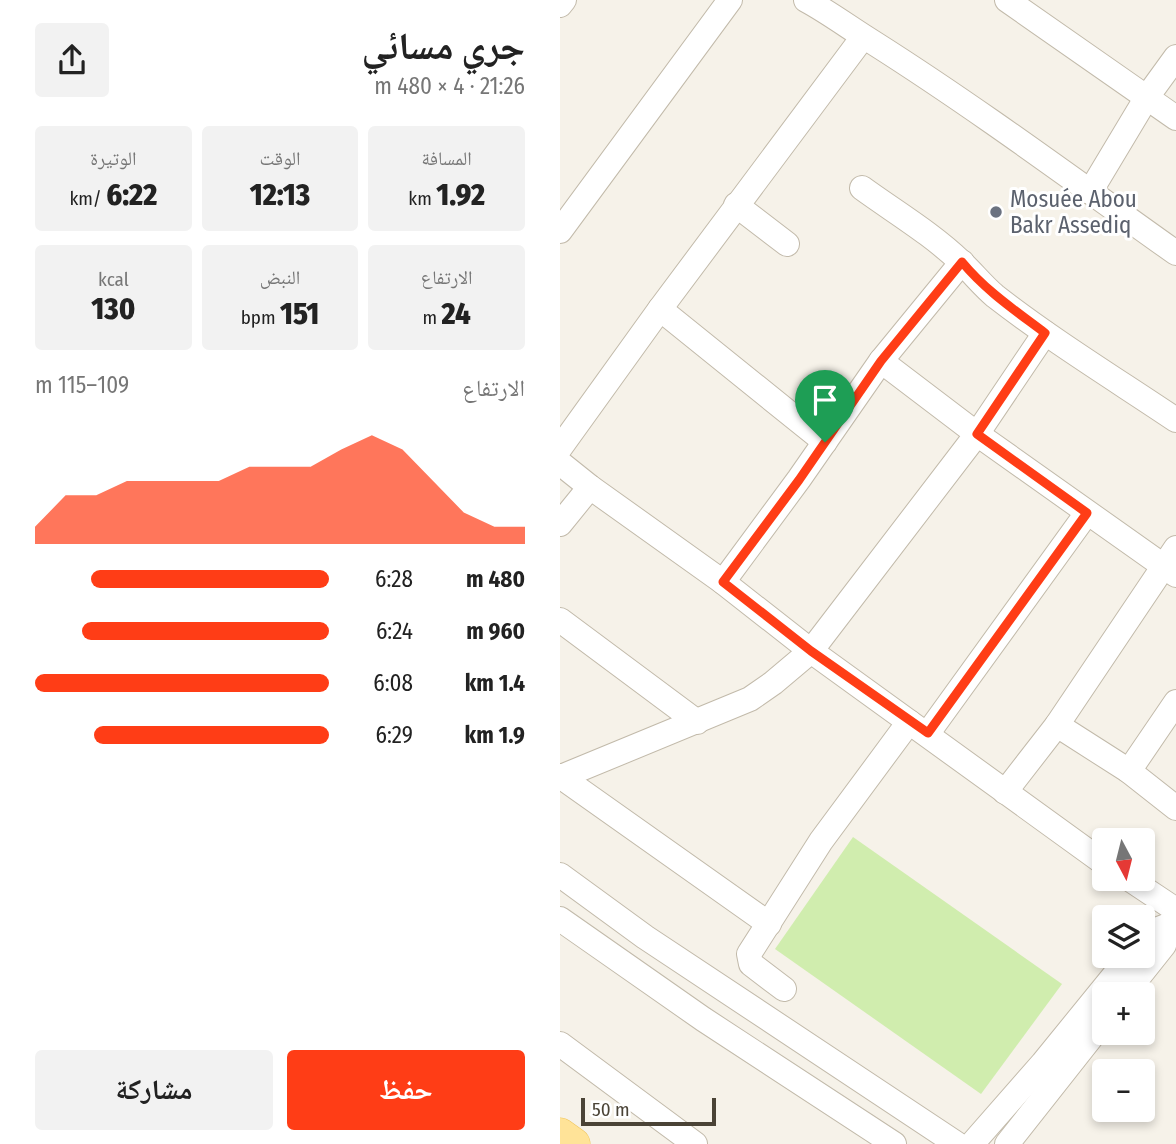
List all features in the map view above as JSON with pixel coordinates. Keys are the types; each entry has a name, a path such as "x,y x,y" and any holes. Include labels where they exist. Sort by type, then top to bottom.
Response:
{"main road":[{"path":"560,1134 574,1144"}],"street":[{"path":"560,5 564,0"},
{"path":"560,231 730,0"},
{"path":"806,0 837,8 863,37 940,85 1176,253"},
{"path":"1007,0 1176,118"},
{"path":"560,448 736,205 863,37"},
{"path":"1090,192 1147,97 1176,57"},
{"path":"862,188 962,262 976,279 1045,333 1176,420"},
{"path":"736,205 787,244"},
{"path":"723,582 881,361 962,262"},
{"path":"660,309 825,442"},
{"path":"561,776 750,699 811,651 977,434 1045,333"},
{"path":"881,361 1087,513 1172,563 1057,725 1005,792"},
{"path":"560,463 723,582 811,651 1092,854"},
{"path":"560,524 590,487"},
{"path":"784,989 750,961 749,954 821,841 918,728 1087,513"},
{"path":"560,620 697,722"},
{"path":"1129,771 1176,702"},
{"path":"1057,725 1129,771 1176,808"},
{"path":"561,776 769,924"},
{"path":"560,875 645,937 957,1144"},
{"path":"1143,891 1174,919"},
{"path":"560,919 703,1019 894,1144"},
{"path":"1155,928 1174,919"},
{"path":"1135,982 1164,945 1174,919"},
{"path":"972,1144 1043,1063 1120,968"},
{"path":"1007,1144 1092,1036"},
{"path":"560,1044 695,1144"}],"green space":[{"path":"853,837 1062,984 981,1094 775,949"}],"place":[{"name":"Mosuée Abou Bakr Assediq","path":"996,212"}],"route":[{"path":"962,262 976,279 1045,333 977,434 1087,513 928,733 811,651 723,582 825,442 881,361 962,262"}]}
